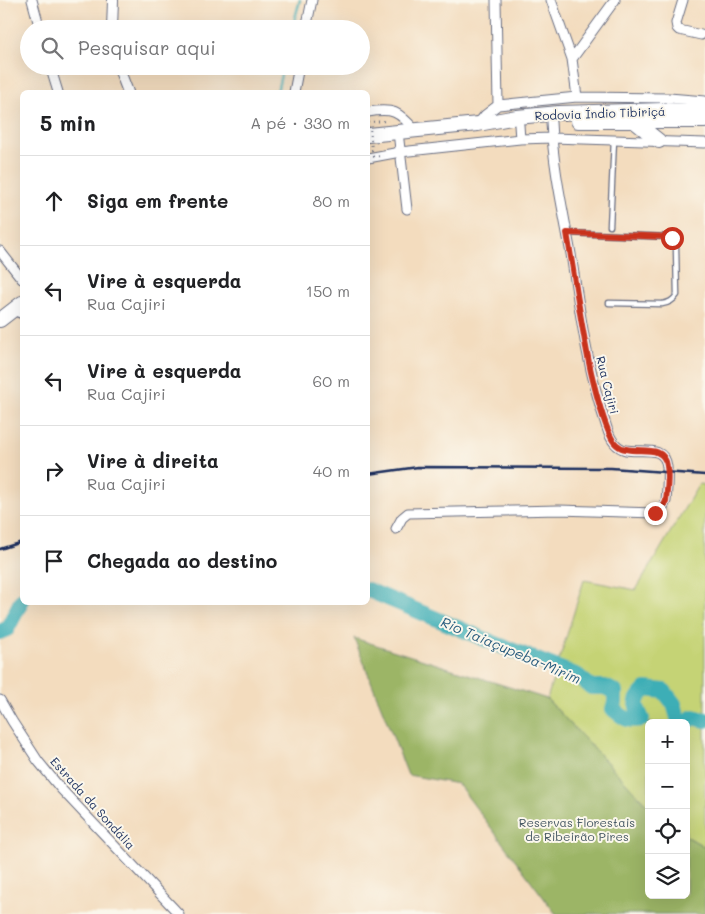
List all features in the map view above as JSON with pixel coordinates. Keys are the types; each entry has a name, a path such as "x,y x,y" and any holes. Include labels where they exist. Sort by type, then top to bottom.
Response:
{"highway":[{"name":"Rodovia Índio Tibiriçá","path":"370,134 394,126 415,130 496,122 517,117 583,112 705,111"},
{"path":"634,121 659,141"},
{"name":"Rodovia Índio Tibiriçá","path":"496,122 519,125 551,122 705,121"},
{"path":"11,316 20,305"}],"street":[{"path":"32,0 38,20"},
{"path":"112,0 112,20"},
{"path":"308,20 312,0"},
{"path":"496,0 498,105"},
{"path":"551,0 572,59 577,97"},
{"path":"572,59 616,0"},
{"path":"683,0 676,23 677,28 701,35"},
{"path":"53,75 57,90"},
{"path":"121,75 127,90"},
{"path":"294,90 297,75"},
{"path":"478,124 484,115 498,105 577,97 669,98 705,101"},
{"path":"370,112 382,110 393,112 402,116 415,130"},
{"name":"Rua Cajiri","path":"396,529 402,518 408,513 559,510 655,513 665,506 667,466 665,459 662,455 651,450 627,450 617,445 608,432 596,392 567,233 551,122"},
{"path":"519,125 520,139"},
{"path":"394,126 400,152 406,209"},
{"path":"370,158 400,152 520,139 552,138 705,142"},
{"path":"0,251 20,274"},
{"name":"Estrada da Sondália","path":"0,700 38,761 61,790 179,914"}],"lane":[{"path":"610,226 614,140"},
{"path":"567,233 670,237 674,239 676,247 677,294 674,299 667,304 609,303"}],"path":[{"path":"370,122 394,126"},
{"path":"370,127 372,150 370,150"},
{"path":"370,158 383,156"}],"green space":[{"path":"699,484 705,485 705,847 690,838 690,719 645,719 645,803 547,699 584,580 636,590"},
{"name":"Reservas Florestais de Ribeirão Pires","path":"354,638 547,699 645,803 645,899 690,899 690,838 705,847 705,914 556,914 458,784 408,775"}],"waterway":[{"path":"294,20 300,0"},
{"path":"277,90 281,75"},
{"name":"Rio Taiaçupeba-Mirim","path":"370,591 578,676 591,687 605,687 615,692 613,709 626,718 633,720 642,719 636,703 646,689 664,691 674,704 678,718 687,722 693,717 705,720"},
{"name":"Rio Taiaçupeba-Mirim","path":"0,632 7,629 20,604"}],"railway":[{"path":"370,474 418,467 611,468 705,475"},
{"path":"0,549 20,543"}],"route":[{"path":"655,513 665,506 666,501 667,466 665,459 662,455 651,450 627,450 621,448 608,432 596,392 588,355 567,233 672,238"}]}
